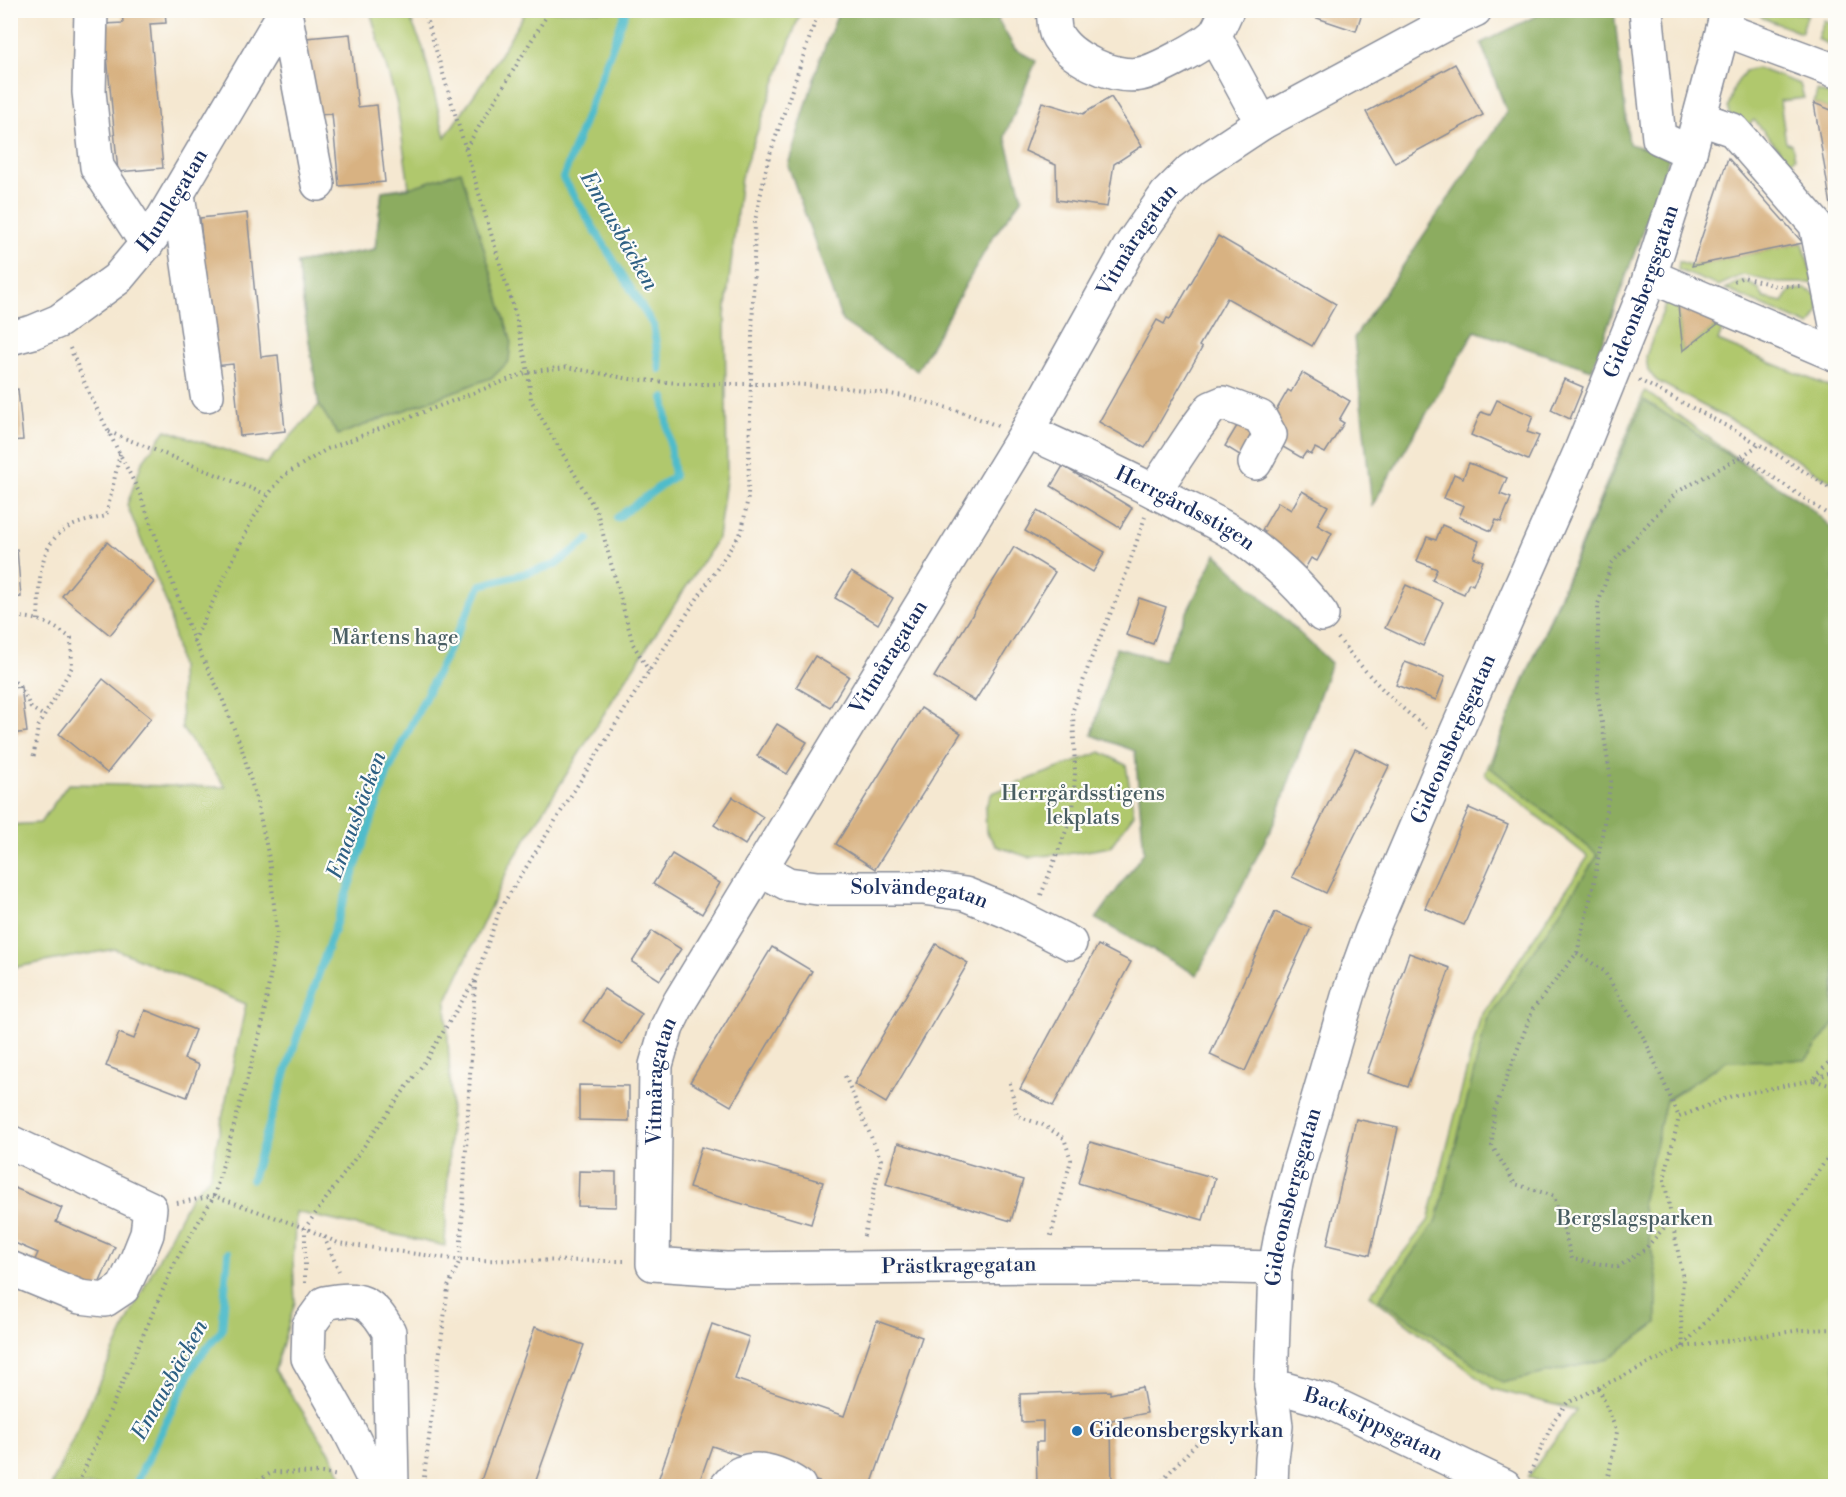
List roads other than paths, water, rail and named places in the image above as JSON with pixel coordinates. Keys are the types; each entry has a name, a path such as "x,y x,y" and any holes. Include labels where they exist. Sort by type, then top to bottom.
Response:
{"street":[{"path":"91,10 89,92 97,167 147,244"},
{"path":"1053,10 1056,33 1071,51 1092,65 1116,72 1140,74 1174,61 1220,22 1262,123"},
{"name":"Vitmåragatan","path":"653,1259 656,1065 680,1001 1027,431 1129,248 1166,195 1191,170 1262,123 1475,10"},
{"path":"1646,10 1659,138 1690,152"},
{"path":"286,11 318,184"},
{"name":"Humlegatan","path":"10,338 33,332 59,321 117,279 147,244 286,11"},
{"path":"1725,20 1836,71"},
{"name":"Gideonsbergsgatan","path":"1271,1486 1276,1426 1271,1385 1275,1268 1300,1160 1349,993 1371,932 1452,742 1581,450 1650,276 1690,152 1725,20"},
{"path":"1699,118 1733,130 1816,225 1836,326"},
{"path":"178,194 207,395"},
{"path":"1650,276 1836,355"},
{"path":"1154,490 1211,408 1222,403 1260,417 1270,435 1255,463"},
{"name":"Herrgårdsstigen","path":"1027,431 1154,490 1246,541 1290,579 1322,615"},
{"name":"Solvändegatan","path":"760,869 788,884 817,888 923,888 965,894 1070,943"},
{"path":"10,1142 150,1208 147,1234 123,1288 105,1300 80,1297 10,1268"},
{"name":"Prästkragegatan","path":"653,1259 726,1269 1042,1266 1275,1268"},
{"path":"345,1299 365,1304 379,1314 389,1332 382,1485 308,1358 309,1325 325,1303 345,1299"},
{"name":"Backsippsgatan","path":"1271,1385 1327,1401 1516,1482"},
{"path":"727,1486 739,1473 760,1470 787,1478 799,1486"}],"waterway":[{"name":"Emausbäcken","path":"626,10 563,178 653,325 660,369"},
{"name":"Emausbäcken","path":"617,518 674,476 664,398"},
{"name":"Emausbäcken","path":"252,1179 297,1037 388,772 481,585 555,565 588,540"},
{"name":"Emausbäcken","path":"138,1486 138,1479 196,1361 222,1330 228,1253"}],"place":[{"name":"Gideonsbergskyrkan","path":"1077,1431"}],"park label":[{"name":"Mårtens hage","path":"395,638"},
{"name":"Herrgårdsstigens lekplats","path":"1083,806"},
{"name":"Bergslagsparken","path":"1635,1219"}]}
